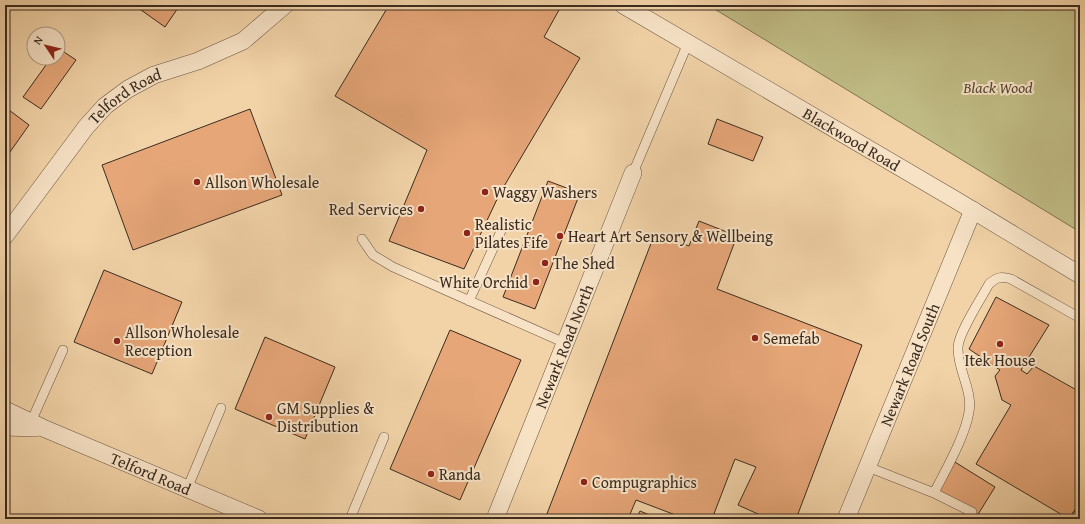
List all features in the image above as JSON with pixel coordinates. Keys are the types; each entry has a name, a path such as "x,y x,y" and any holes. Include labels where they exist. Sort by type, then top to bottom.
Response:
{"street":[{"name":"Telford Road","path":"8,225 86,127 105,106 128,90 154,75 198,61 243,41 285,5"},
{"name":"Blackwood Road","path":"623,5 973,210 1080,275"},
{"name":"Newark Road North","path":"495,519 633,173"},
{"name":"Newark Road South","path":"846,519 973,210"},
{"name":"Telford Road","path":"5,410 259,519"},
{"name":"Telford Road","path":"5,427 37,425"}],"lane":[{"path":"633,173 688,43"},
{"path":"469,300 501,231"},
{"path":"362,239 373,256 565,343"},
{"path":"934,493 970,412 968,390 958,352 960,337 989,284 995,279 1002,277 1011,279 1080,318"},
{"path":"37,425 63,350"},
{"path":"187,489 221,408"},
{"path":"350,519 384,437"},
{"path":"868,467 934,493 972,512"}],"green space":[{"name":"Black Wood","path":"708,5 1080,5 1080,232"}],"building":[{"path":"134,5 180,5 165,27"},
{"path":"389,5 551,5 559,10 544,37 580,58 500,193 464,269 389,241 427,150 335,96"},
{"path":"66,53 76,60 41,109 23,97 45,66 66,66"},
{"path":"5,107 29,125 5,159"},
{"path":"250,109 282,195 133,250 102,165"},
{"path":"717,119 763,137 753,161 708,144"},
{"path":"548,181 580,193 535,309 503,297"},
{"path":"699,221 737,236 717,289 862,345 796,519 769,519 738,505 756,467 735,459 712,519 686,519 636,500 628,519 545,519 655,233 689,246"},
{"path":"104,270 182,302 152,374 74,342"},
{"path":"996,297 1049,325 1021,370 1027,374 1034,366 1080,392 1080,502 1069,519 976,464 1011,405 1002,400 995,376 1000,370 969,349"},
{"path":"450,330 521,360 460,500 390,469"},
{"path":"265,337 335,367 305,439 235,409"},
{"path":"950,459 995,487 977,516 934,493"},
{"path":"1080,502 1080,519 1069,519"},
{"path":"640,511 659,519 636,519"}],"place":[{"name":"Allson Wholesale","path":"197,182"},
{"name":"Waggy Washers","path":"485,192"},
{"name":"Red Services","path":"421,209"},
{"name":"Realistic Pilates Fife","path":"467,233"},
{"name":"Heart Art Sensory & Wellbeing","path":"560,236"},
{"name":"The Shed","path":"545,263"},
{"name":"White Orchid","path":"536,282"},
{"name":"Semefab","path":"755,338"},
{"name":"Allson Wholesale Reception","path":"117,341"},
{"name":"Itek House","path":"1000,344"},
{"name":"GM Supplies & Distribution","path":"269,417"},
{"name":"Randa","path":"431,474"},
{"name":"Compugraphics","path":"584,482"}]}
